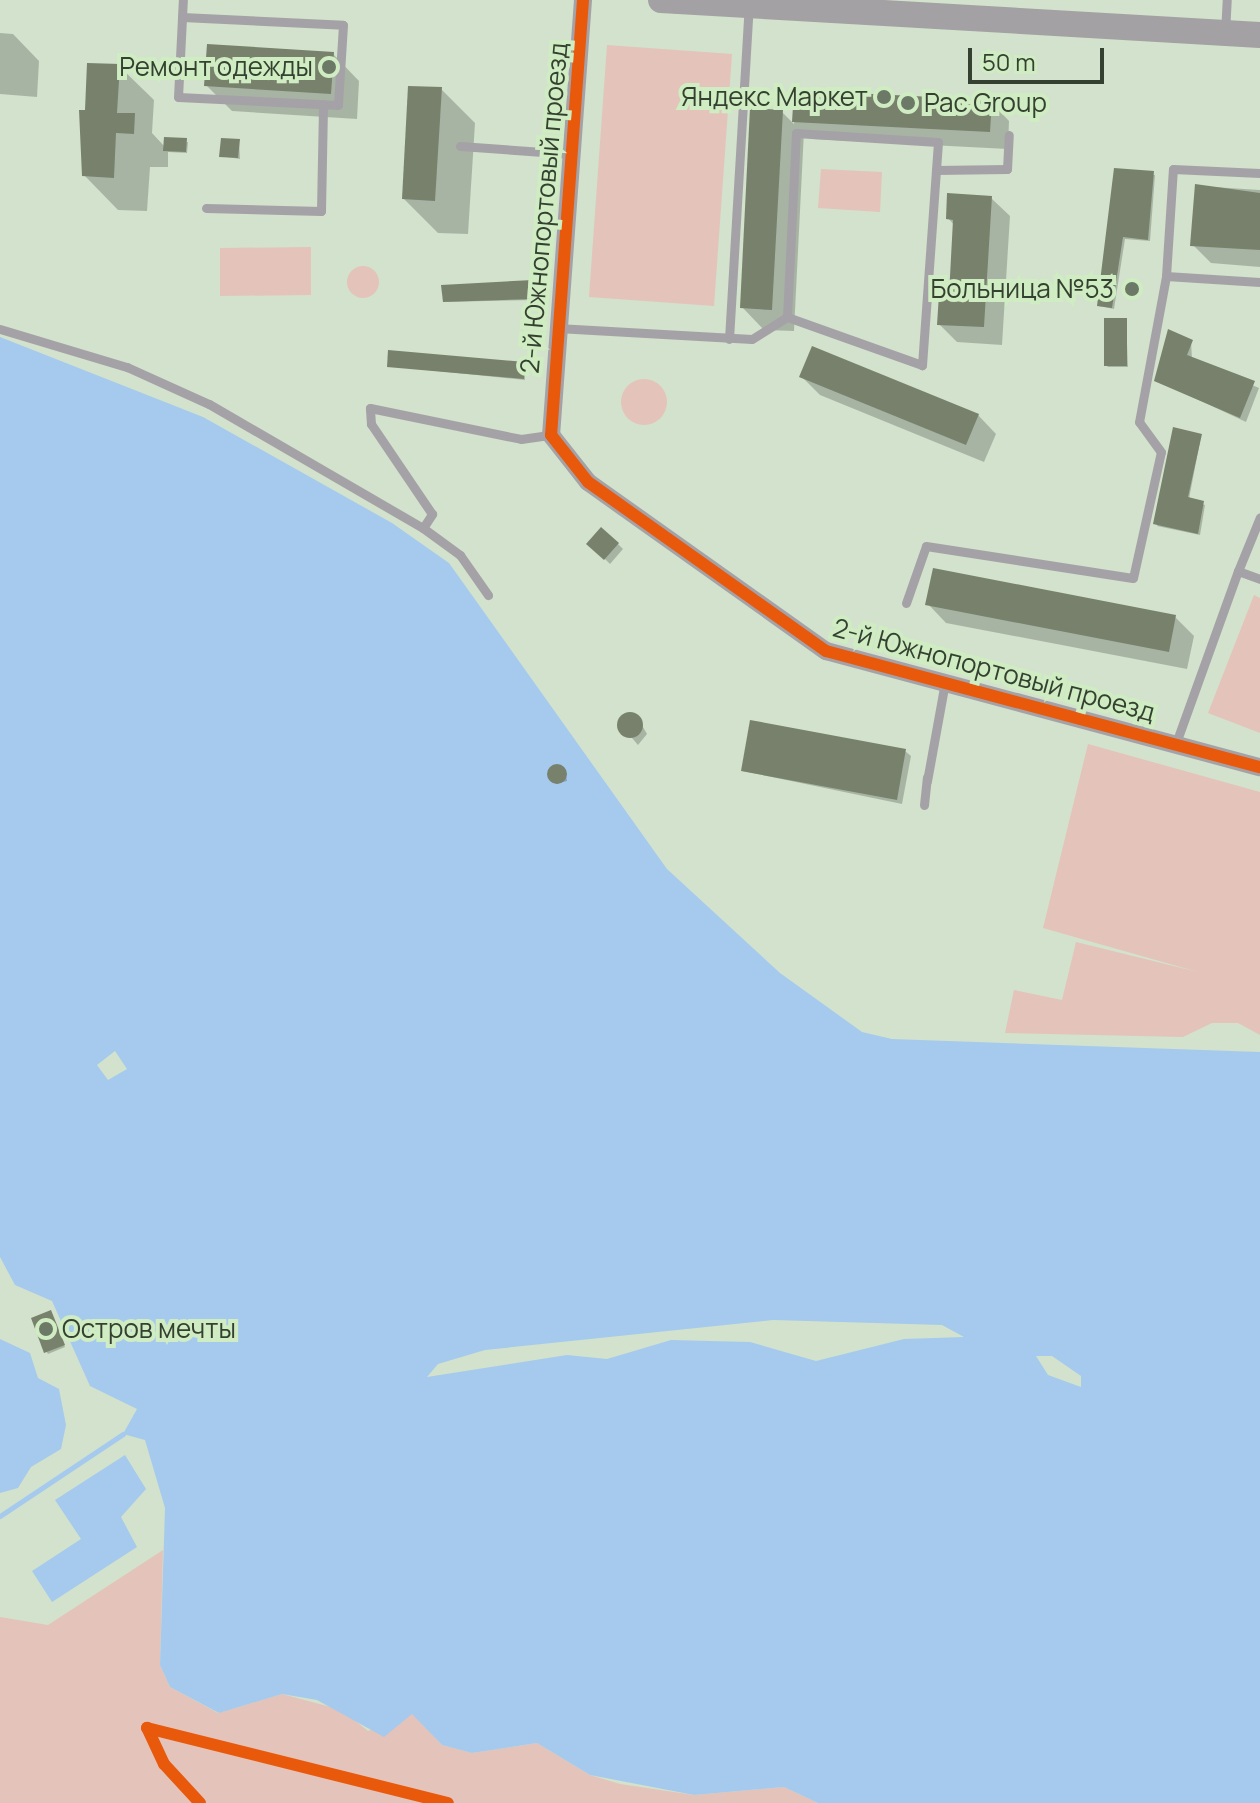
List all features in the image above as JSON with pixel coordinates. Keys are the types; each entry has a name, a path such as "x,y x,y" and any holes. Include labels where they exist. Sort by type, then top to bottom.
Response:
{"main road":[{"path":"661,0 908,7 1260,35"}],"street":[{"name":"2-й Южнопортовый проезд","path":"583,0 556,328 551,435 588,482 826,651 1260,767"}],"lane":[{"path":"182,17 343,25 338,105 178,97 182,17 183,0"},
{"path":"1225,33 1227,0"},
{"path":"729,339 749,3"},
{"path":"206,208 321,211 323,104"},
{"path":"796,133 938,142 922,365 787,317 796,133"},
{"path":"936,170 1007,169 1009,135"},
{"path":"460,146 571,154"},
{"path":"906,603 926,546 1133,578 1161,452 1139,422 1166,276 1173,169 1260,173"},
{"path":"1166,276 1260,282"},
{"path":"556,328 752,339 787,317"},
{"path":"0,329 127,367 209,404 423,528 460,555 488,595"},
{"path":"423,528 432,514 371,424 370,408 521,439 551,435"},
{"path":"1176,743 1260,517"},
{"path":"1238,571 1260,579"},
{"path":"924,805 945,682"}],"shaded area":[{"path":"607,45 732,54 714,306 589,297"},
{"path":"821,169 882,172 880,212 818,208"},
{"path":"311,247 311,295 220,296 220,248"},
{"path":"363,266 374,271 379,282 374,293 363,298 352,293 347,282 352,271"},
{"path":"644,379 660,386 667,402 660,418 644,425 628,418 621,402 628,386"},
{"path":"1254,595 1260,598 1260,733 1208,713"},
{"path":"1088,744 1260,792 1260,1035 1238,1023 1212,1023 1183,1037 1005,1033 1014,990 1062,1000 1076,942 1198,972 1043,928"},
{"path":"163,1550 160,1665 170,1687 218,1713 282,1694 342,1710 368,1731 412,1713 442,1745 472,1753 537,1743 590,1775 620,1784 694,1795 784,1787 818,1803 0,1803 0,1617 48,1625"}],"water":[{"path":"0,337 203,417 392,523 449,563 667,869 780,973 862,1032 892,1039 1260,1052 1260,1803 818,1803 784,1787 694,1795 590,1775 537,1743 472,1753 442,1745 412,1714 384,1737 317,1700 282,1694 219,1713 170,1687 160,1665 165,1508 145,1440 123,1434 137,1409 90,1386 52,1301 15,1285 0,1257","holes":["115,1051 127,1069 108,1080 97,1065","773,1320 942,1325 964,1337 904,1339 816,1361 750,1342 671,1340 607,1359 567,1355 427,1377 438,1364 485,1350","1036,1356 1052,1356 1081,1376 1081,1387 1048,1375"]},
{"path":"0,1339 30,1353 38,1378 59,1389 66,1425 61,1449 31,1467 18,1488 0,1493"},
{"path":"125,1455 146,1489 121,1517 137,1547 52,1602 32,1571 81,1539 55,1500"}],"building":[{"path":"207,44 334,52 331,94 204,86"},
{"path":"87,63 120,64 117,113 135,113 134,134 116,133 114,178 82,176 79,110 85,110"},
{"path":"408,86 442,87 435,201 402,199"},
{"path":"794,90 992,100 990,132 792,122"},
{"path":"750,108 783,110 772,310 740,308"},
{"path":"164,137 187,138 186,152 163,151"},
{"path":"221,138 240,139 238,158 219,157"},
{"path":"1114,168 1154,171 1148,240 1123,237 1112,308 1097,306"},
{"path":"1195,184 1260,193 1260,250 1190,246"},
{"path":"947,193 992,196 984,327 937,325 939,294 949,295 953,220 946,219"},
{"path":"533,280 534,299 443,302 441,285"},
{"path":"1104,318 1127,318 1127,366 1104,366"},
{"path":"1168,329 1193,340 1187,355 1255,381 1240,418 1154,381"},
{"path":"812,346 979,414 966,445 799,377"},
{"path":"388,350 525,362 524,379 387,367"},
{"path":"1173,427 1202,434 1188,497 1204,501 1198,534 1153,524"},
{"path":"601,527 619,543 604,560 586,544"},
{"path":"933,568 1176,615 1169,652 925,605"},
{"path":"630,712 639,716 643,725 639,734 630,738 621,734 617,725 621,716"},
{"path":"750,720 906,749 897,800 741,771"},
{"path":"557,764 564,767 567,774 564,781 557,784 550,781 547,774 550,767"},
{"path":"51,1310 65,1345 44,1353 31,1318"}],"waterway":[{"path":"0,1516 123,1434"}],"cycle path":[{"path":"583,0 551,435 588,482 826,651 1260,767"},
{"path":"200,1803 164,1764 147,1728 448,1803"}],"place":[{"name":"Ремонт одежды","path":"329,67"},
{"name":"Яндекс Маркет","path":"884,97"},
{"name":"Pac Group","path":"908,103"},
{"name":"Больница №53","path":"1132,289"},
{"name":"Остров мечты","path":"46,1329"}]}
